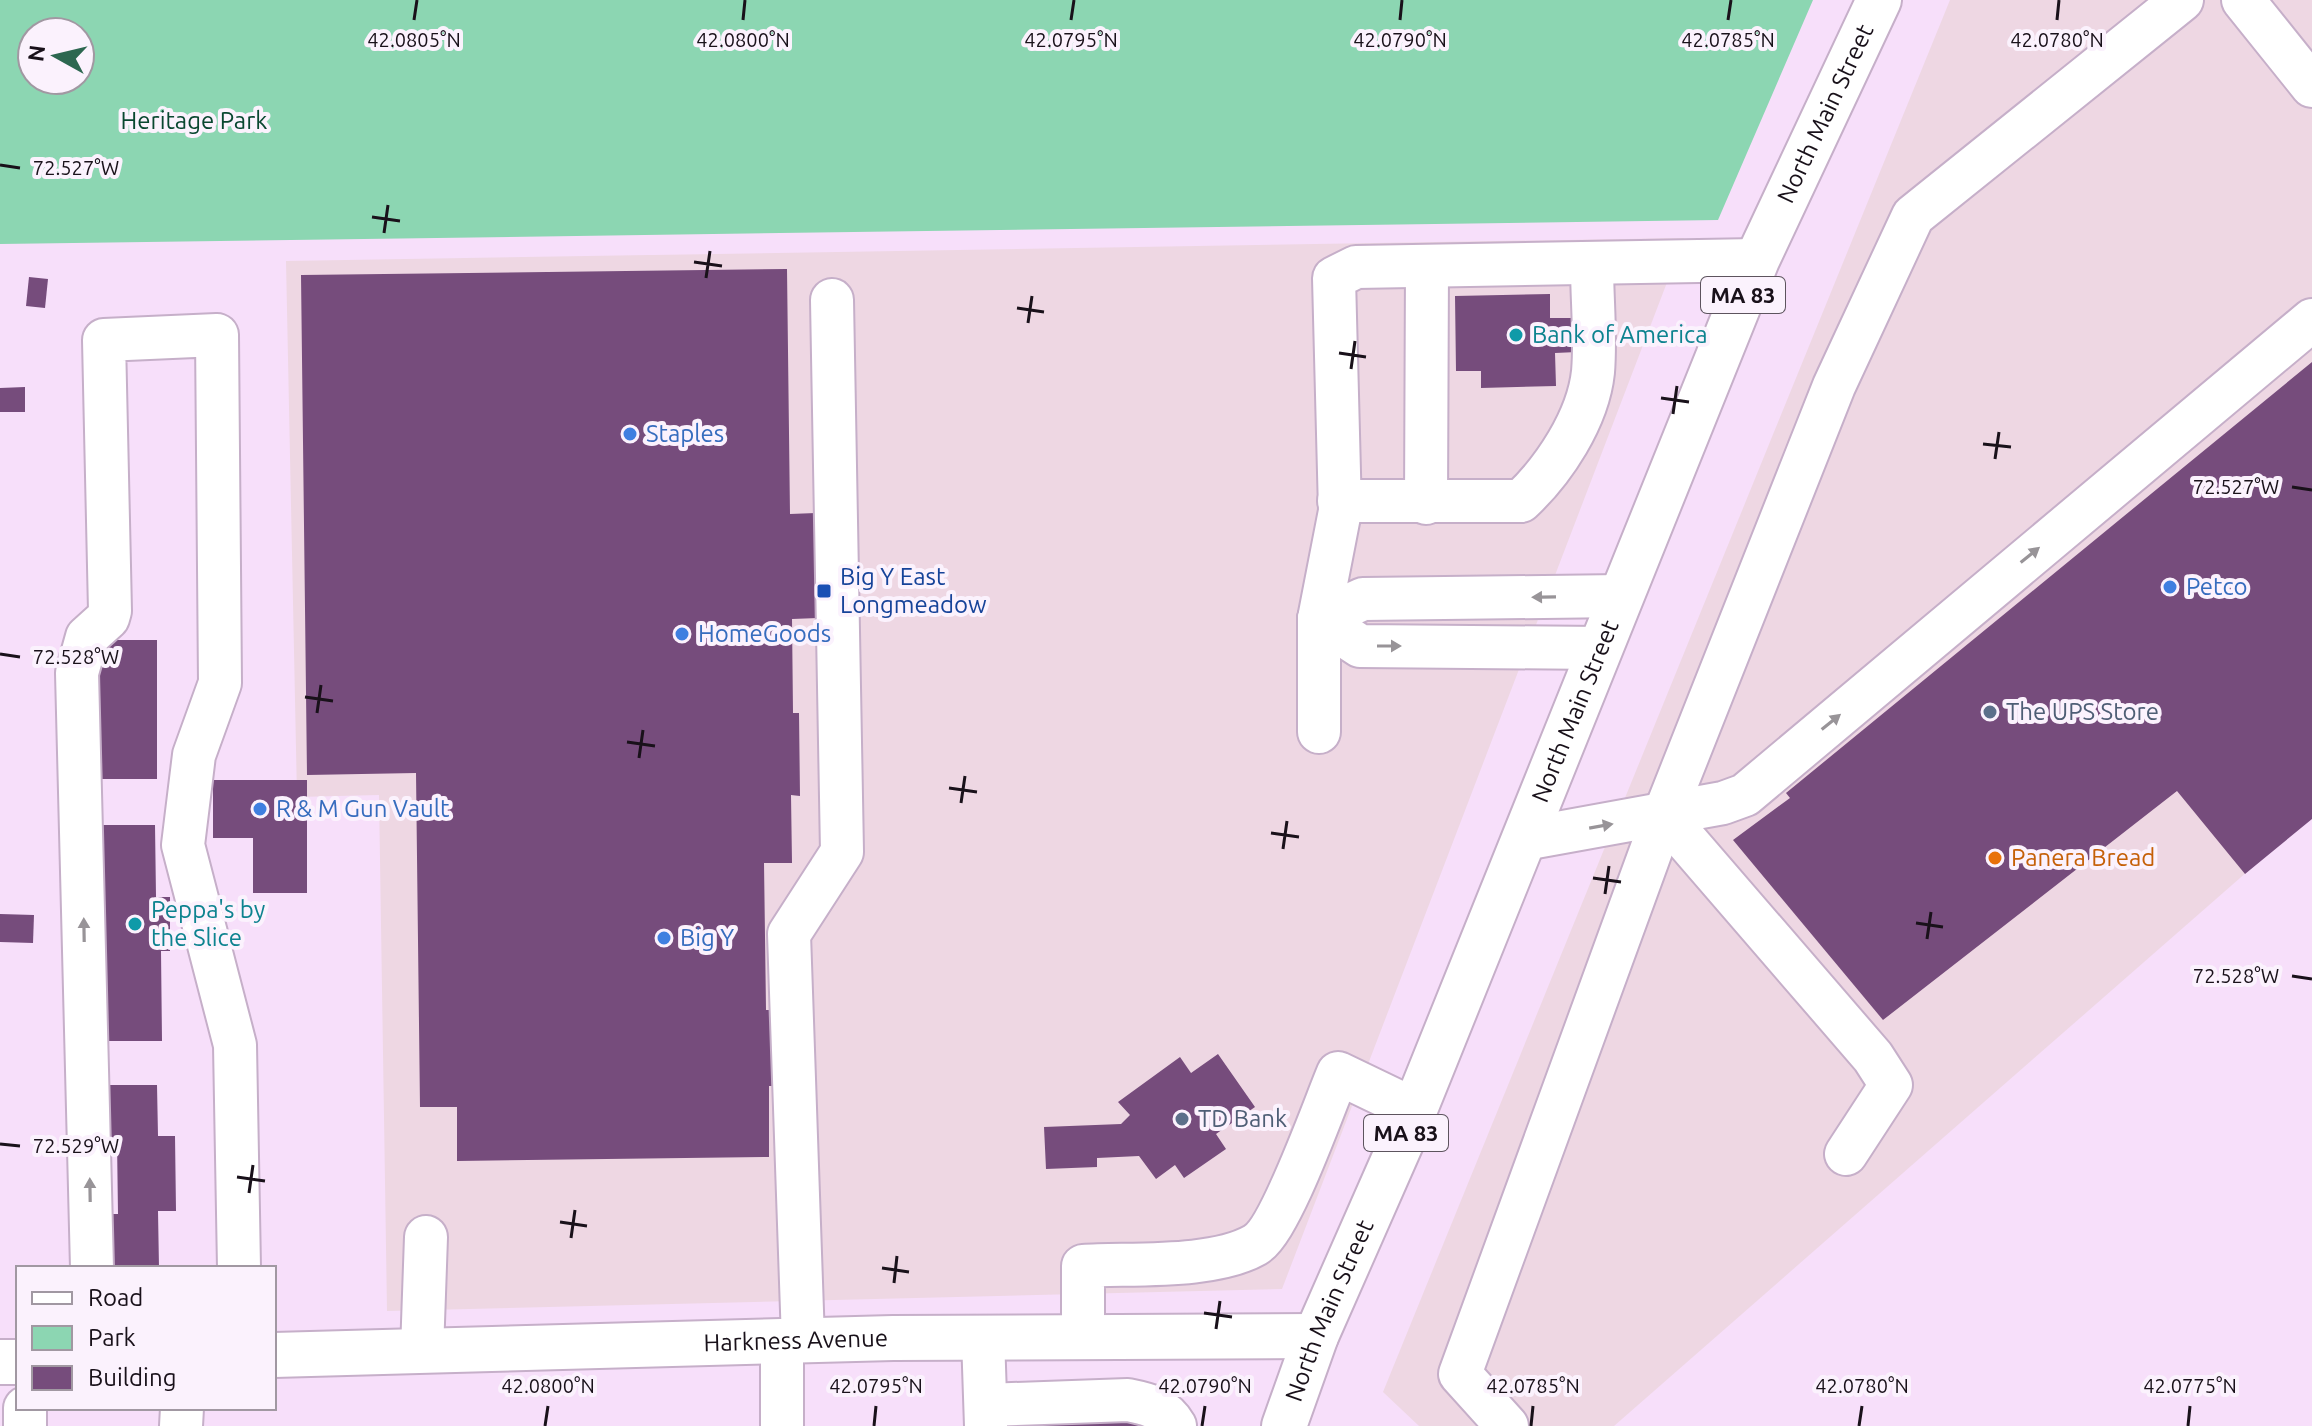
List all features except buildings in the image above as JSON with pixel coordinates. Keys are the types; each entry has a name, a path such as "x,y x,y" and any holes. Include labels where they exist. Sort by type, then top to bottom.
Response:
{"main road":[{"name":"North Main Street","path":"1284,1426 1316,1336 1415,1110 1757,260 1879,0"},
{"name":"Harkness Avenue","path":"276,1355 793,1340 1316,1336"}],"street":[{"path":"2243,0 2312,86"},
{"path":"1507,1426 1460,1374 1664,815 1834,386 1913,216 2154,7"},
{"path":"1319,732 1319,619 1339,501 1334,278 1356,267 1757,260"},
{"path":"1339,501 1521,501 1542,482 1586,405 1593,372 1592,265"},
{"path":"1426,503 1427,266"},
{"path":"782,1426 793,1340 789,934 842,852 832,300"},
{"path":"1524,839 1664,815 1723,803 1745,795 2312,320"},
{"path":"92,1266 77,673 87,637 108,618 110,611 104,340 217,335 220,683 194,755 183,845 235,1045 239,1266"},
{"path":"1319,619 1363,599 1622,596"},
{"path":"1319,619 1360,646 1600,648"},
{"path":"1664,815 1873,1057 1891,1085 1846,1154"},
{"path":"1083,1337 1083,1266 1214,1258 1256,1244 1279,1211 1338,1073 1415,1110"},
{"path":"422,1351 426,1237"},
{"path":"983,1337 986,1415 1128,1400 1151,1404 1170,1417 1175,1426"}],"shaded area":[{"path":"1950,0 2312,0 2312,815 1614,1426 1419,1426 1383,1392"},
{"path":"1684,238 1282,1289 387,1311 379,795 297,797 286,261"}],"green space":[{"name":"Heritage Park","path":"0,0 1813,0 1718,220 0,244"}],"place":[{"name":"Bank of America","path":"1516,335"},
{"name":"Staples","path":"630,434"},
{"name":"Petco","path":"2170,587"},
{"name":"Big Y East Longmeadow","path":"824,591"},
{"name":"HomeGoods","path":"682,634"},
{"name":"The UPS Store","path":"1990,712"},
{"name":"R & M Gun Vault","path":"260,809"},
{"name":"Panera Bread","path":"1995,858"},
{"name":"Peppa's by the Slice","path":"135,924"},
{"name":"Big Y","path":"664,938"},
{"name":"TD Bank","path":"1182,1119"}]}
